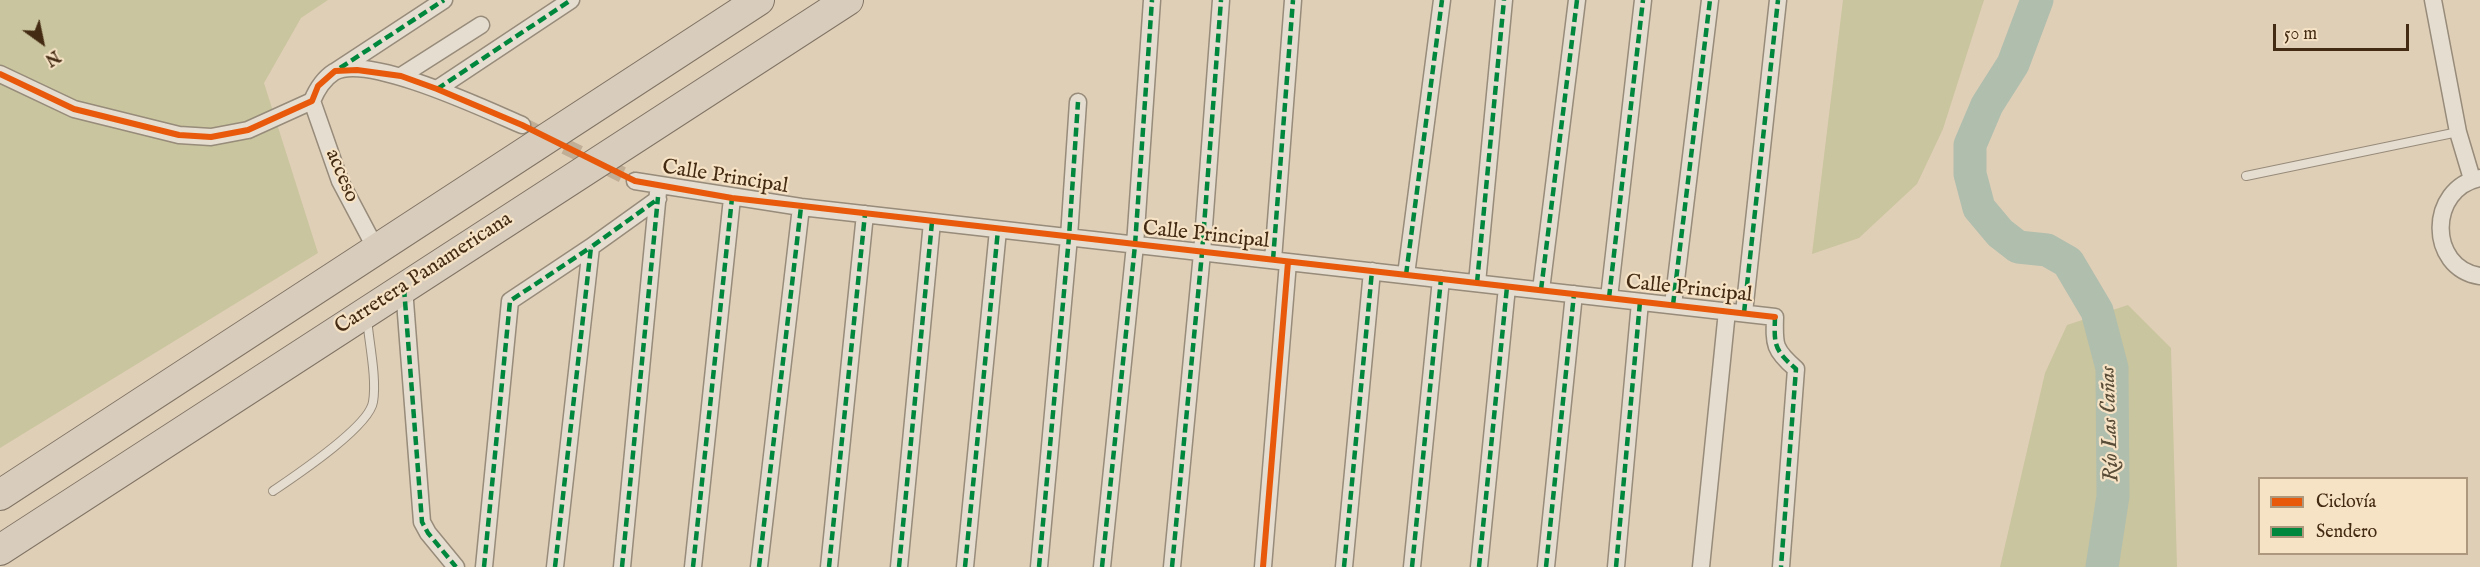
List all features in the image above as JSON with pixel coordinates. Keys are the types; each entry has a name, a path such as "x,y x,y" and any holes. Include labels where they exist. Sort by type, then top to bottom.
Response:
{"highway":[{"path":"0,495 376,249 525,137 759,0"},
{"name":"Carretera Panamericana","path":"0,550 848,0"},
{"path":"525,137 556,188"}],"street":[{"path":"0,74 74,109 179,135 211,136 248,130 312,101 318,86 335,71 444,0"},
{"path":"437,89 572,0"},
{"path":"1102,567 1135,245 1152,0"},
{"path":"1172,567 1202,252 1221,0"},
{"path":"1263,567 1281,261 1293,0"},
{"path":"1406,275 1442,0"},
{"path":"1477,283 1504,0"},
{"path":"1542,290 1577,0"},
{"path":"1609,298 1643,0"},
{"path":"1673,305 1710,0"},
{"path":"1744,313 1778,0"},
{"path":"2433,0 2458,132 2476,178 2457,188 2446,202 2440,219 2440,236 2446,253 2458,266 2480,276"},
{"path":"401,76 481,25"},
{"path":"335,71 357,70 401,76 437,89 525,137"},
{"name":"acceso","path":"312,101 340,181 376,249"},
{"path":"1039,567 1078,102"},
{"name":"Calle Principal","path":"635,181 658,192 732,198 998,230 1775,316 1774,343 1784,358 1797,369 1781,567"},
{"path":"484,567 510,301 591,247 658,192"},
{"path":"622,567 658,192"},
{"path":"693,567 732,198"},
{"path":"759,567 801,207"},
{"path":"829,567 865,214"},
{"path":"899,567 932,222"},
{"path":"965,567 998,230"},
{"path":"555,567 591,247"},
{"path":"1344,567 1372,272"},
{"path":"1412,567 1441,279"},
{"path":"1479,567 1507,287"},
{"path":"404,288 423,522 428,534 456,567"},
{"path":"1546,567 1574,294"},
{"path":"1616,567 1640,302"},
{"path":"1701,567 1727,311"}],"lane":[{"path":"2246,176 2458,132"},
{"path":"273,491 328,452 362,421 373,405 366,312"}],"shaded area":[{"path":"0,0 328,0 301,18 264,83 318,253 0,448"},
{"path":"1843,0 1984,0 1943,129 1917,184 1859,238 1812,254"},
{"path":"2128,305 2171,348 2177,567 2000,567 2045,373 2067,325"}],"waterway":[{"name":"Río Las Cañas","path":"2037,0 2013,64 1987,105 1970,145 1970,174 1979,208 2000,233 2018,247 2047,250 2068,262 2097,311 2112,368 2113,496 2102,567"}],"tunnel":[{"path":"522,125 635,181"}],"marked path":[{"path":"340,68 444,0"},
{"path":"437,89 571,0"},
{"path":"1102,567 1135,245 1152,0"},
{"path":"1172,567 1202,253 1221,0"},
{"path":"1273,260 1293,0"},
{"path":"1406,275 1442,0"},
{"path":"1477,283 1504,0"},
{"path":"1541,290 1577,0"},
{"path":"1609,298 1643,0"},
{"path":"1673,305 1710,0"},
{"path":"1744,313 1778,0"},
{"path":"1039,567 1069,237 1078,102"},
{"path":"622,567 658,197"},
{"path":"693,567 732,198"},
{"path":"555,567 591,247 658,199"},
{"path":"759,567 801,207"},
{"path":"829,567 865,214"},
{"path":"899,567 932,222"},
{"path":"965,567 998,230"},
{"path":"484,567 510,301 591,247"},
{"path":"1344,567 1372,271"},
{"path":"1412,567 1441,279"},
{"path":"1479,567 1507,287"},
{"path":"404,288 422,522 428,533 456,567"},
{"path":"1546,567 1574,294"},
{"path":"1616,567 1640,302"},
{"path":"1775,317 1775,341 1779,352 1796,369 1781,567"}],"cycle path":[{"path":"0,74 74,109 179,135 211,137 248,130 312,101 318,86 335,71 357,70 401,76 522,125 635,181 732,198 1775,317"},
{"path":"1263,567 1288,262"}]}
